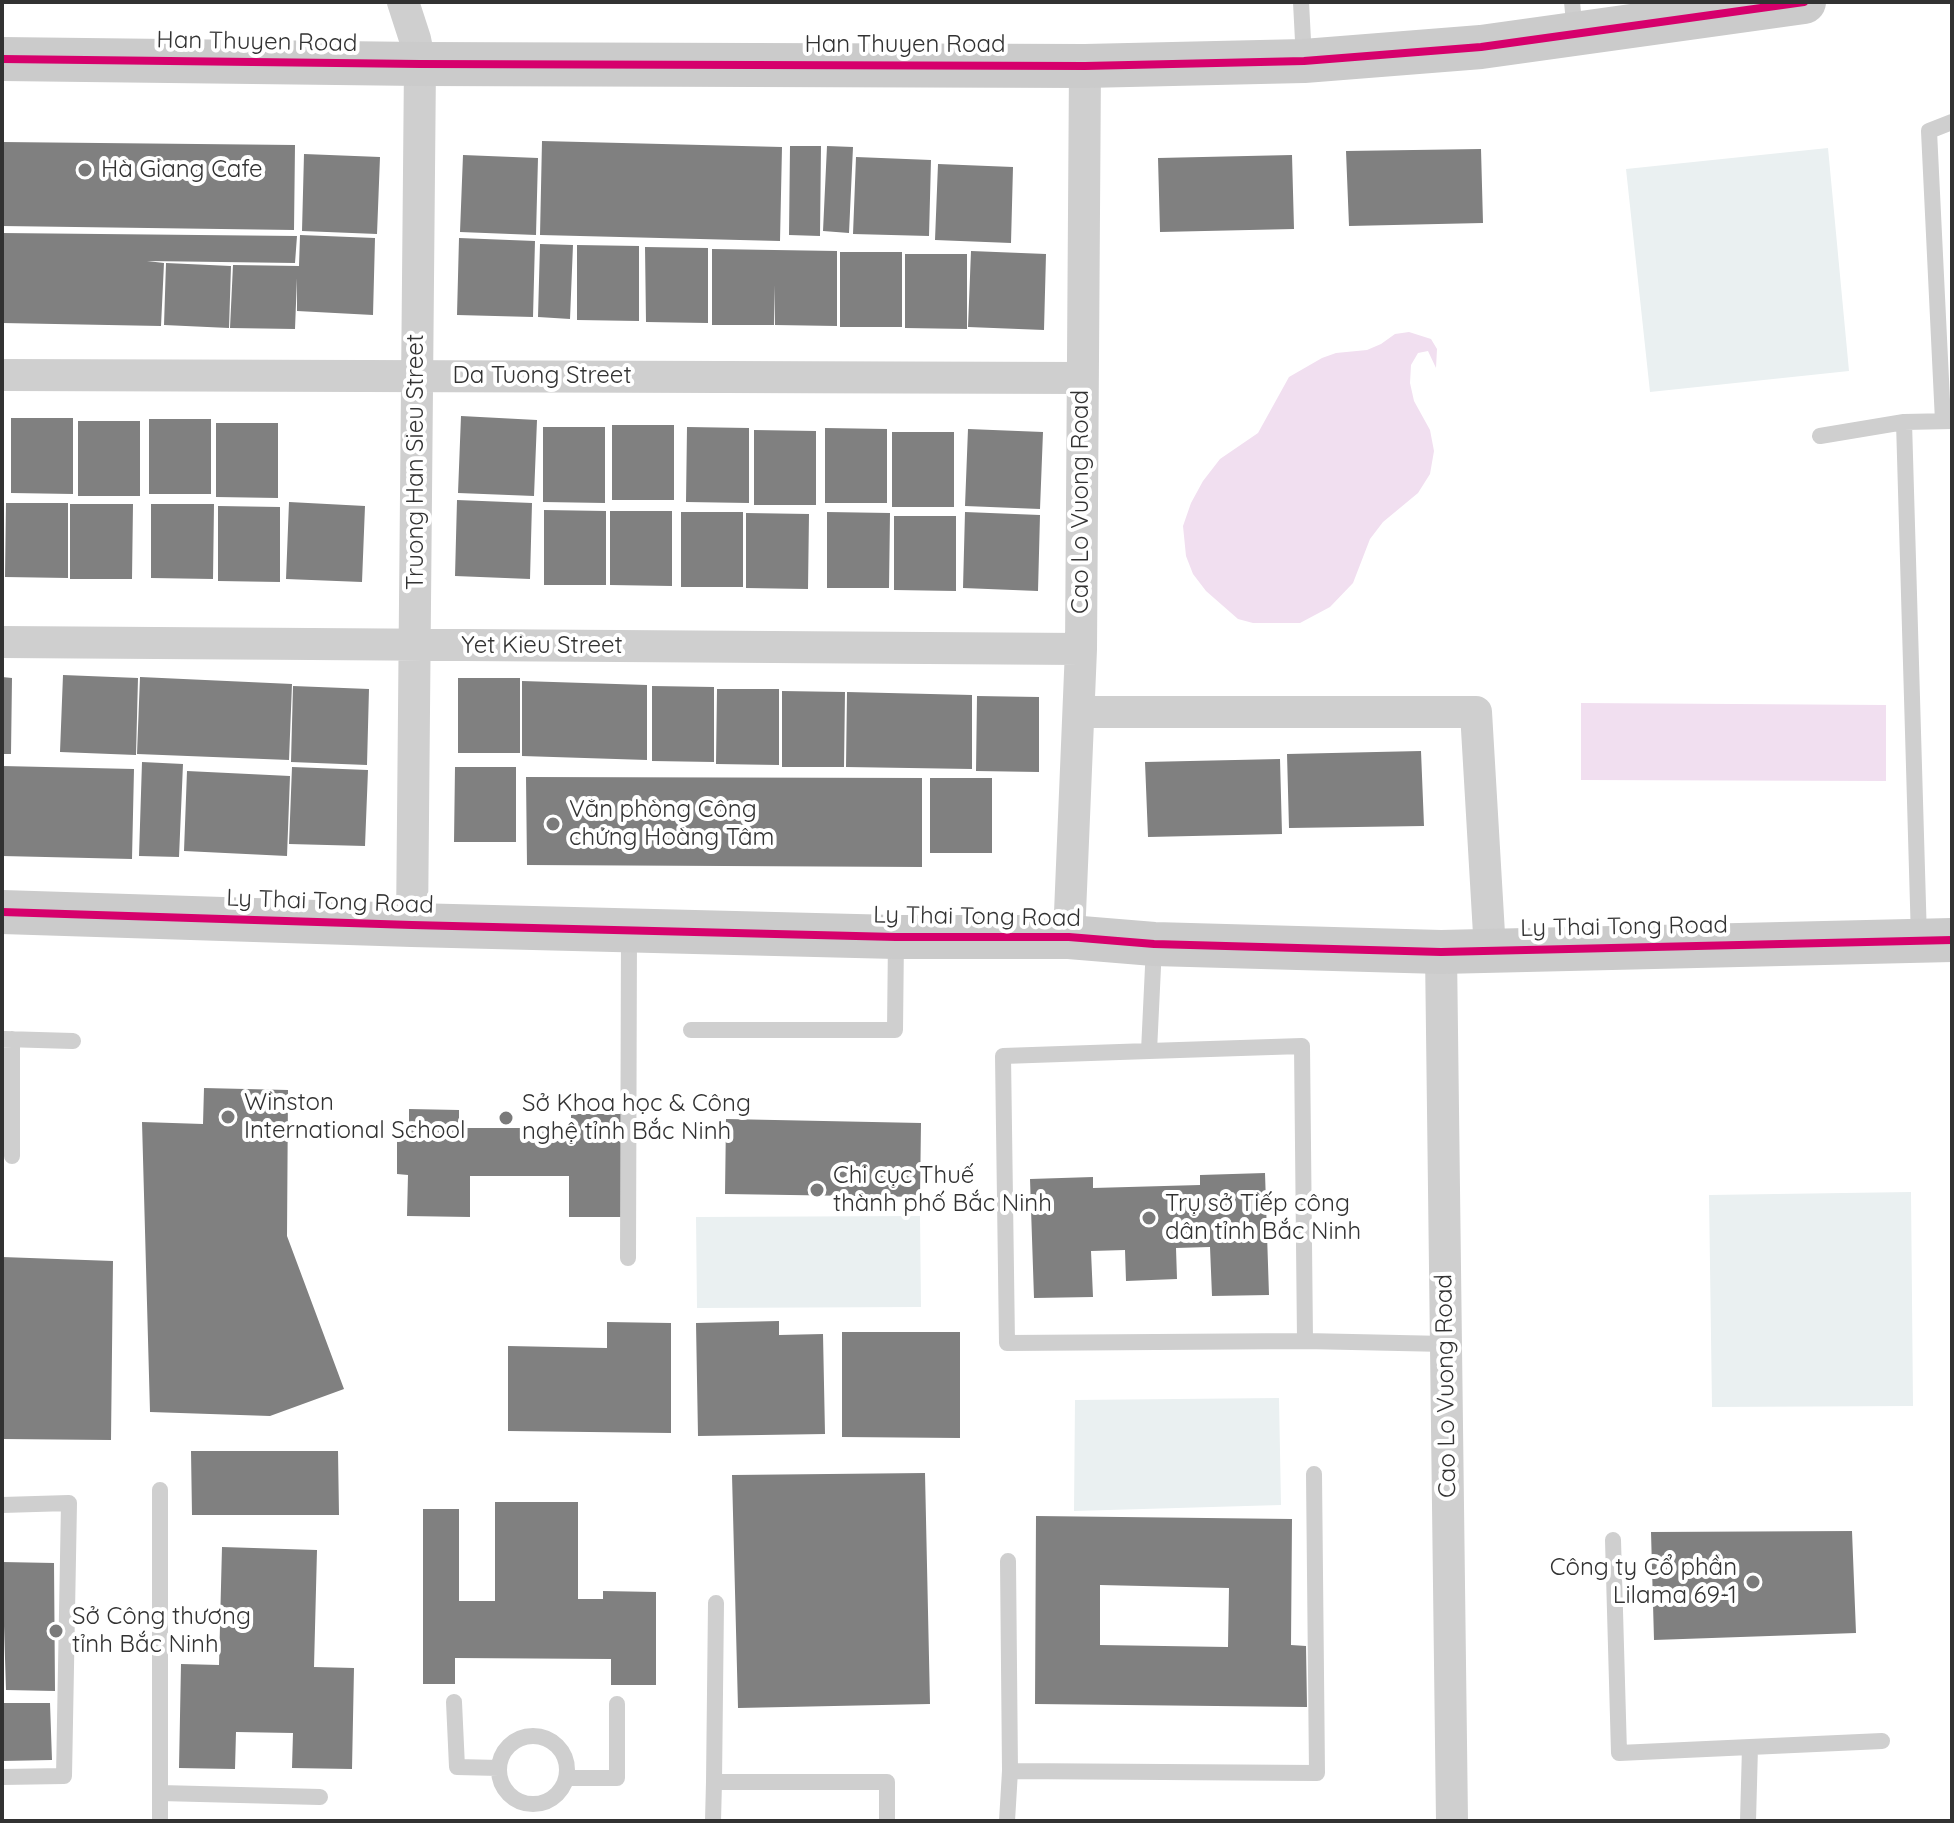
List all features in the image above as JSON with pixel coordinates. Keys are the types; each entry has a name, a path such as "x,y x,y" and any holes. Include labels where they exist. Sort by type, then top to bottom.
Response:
{"street":[{"name":"Truong Han Sieu Street","path":"403,2 420,64 412,925"},
{"name":"Han Thuyen Road","path":"2,59 1085,66 1304,61 1481,47 1573,18 1804,2"},
{"name":"Cao Lo Vuong Road","path":"1069,937 1081,649 1085,66"},
{"name":"Da Tuong Street","path":"2,375 1082,378"},
{"name":"Yet Kieu Street","path":"2,642 1081,649"},
{"path":"1079,712 1476,712 1490,951"},
{"name":"Ly Thai Tong Road","path":"2,912 896,937 1069,937 1154,944 1441,952 1936,940"},
{"name":"Cao Lo Vuong Road","path":"1441,952 1452,1821"}],"lane":[{"path":"1301,2 1304,61"},
{"path":"1820,436 1904,422 1948,421 1929,131 1952,122"},
{"path":"1904,422 1936,940"},
{"path":"628,1258 629,929"},
{"path":"691,1030 895,1030 896,937"},
{"path":"1149,1051 1154,944"},
{"path":"12,1156 7,1039 73,1041"},
{"path":"1305,1341 1302,1046 1003,1056 1007,1343 1305,1341 1446,1344"},
{"path":"1010,1771 1317,1773 1314,1474"},
{"path":"160,1490 160,1821"},
{"path":"2,1505 69,1503 64,1776 2,1777"},
{"path":"1613,1540 1619,1753 1882,1741"},
{"path":"1007,1821 1010,1771 1008,1561"},
{"path":"713,1821 716,1603"},
{"path":"454,1702 457,1767 499,1768"},
{"path":"566,1778 617,1778 617,1704"},
{"path":"534,1736 554,1744 562,1752 566,1762 566,1778 559,1793 529,1813 506,1791 499,1776 500,1760 509,1746 522,1738 534,1736"},
{"path":"1748,1821 1750,1747"},
{"path":"714,1782 887,1782 887,1821"},
{"path":"160,1793 320,1797"}],"shaded area":[{"path":"1828,148 1849,371 1650,392 1626,169"},
{"path":"1409,332 1431,339 1437,349 1436,368 1428,351 1418,353 1411,365 1410,383 1414,401 1430,430 1434,451 1430,474 1418,493 1383,522 1370,539 1353,583 1330,607 1300,623 1253,623 1238,619 1206,591 1193,574 1186,556 1183,526 1203,481 1220,459 1258,433 1289,377 1322,358 1336,353 1367,350 1395,334"},
{"path":"1581,703 1886,705 1886,781 1581,780"},
{"path":"1911,1192 1913,1406 1712,1407 1709,1195"},
{"path":"920,1216 921,1307 697,1308 696,1217"},
{"path":"1279,1398 1281,1505 1074,1511 1075,1400"}],"building":[{"path":"542,141 782,147 780,241 540,235"},
{"path":"2,142 295,145 294,230 2,226"},
{"path":"790,146 821,146 820,236 789,235"},
{"path":"827,146 853,147 849,233 823,231"},
{"path":"1481,149 1483,223 1349,226 1346,151"},
{"path":"304,154 380,157 377,234 302,231"},
{"path":"463,155 538,158 536,235 460,232"},
{"path":"1292,155 1294,229 1160,232 1158,158"},
{"path":"856,157 931,160 929,236 853,234"},
{"path":"938,164 1013,167 1011,243 935,240"},
{"path":"2,233 297,236 295,263 147,261 164,263 161,326 2,323"},
{"path":"300,235 375,238 373,315 297,311 297,278 295,329 230,328 233,265 299,266"},
{"path":"459,238 535,241 533,317 457,315"},
{"path":"540,244 573,245 570,319 538,317"},
{"path":"577,245 639,246 639,321 577,320"},
{"path":"645,247 708,248 708,323 646,322"},
{"path":"712,249 837,251 837,326 775,325 775,285 774,325 712,325"},
{"path":"971,251 1046,254 1044,330 968,327"},
{"path":"840,252 902,252 902,327 840,327"},
{"path":"905,254 967,254 967,329 905,328"},
{"path":"166,263 231,266 229,328 164,325"},
{"path":"461,416 537,420 534,496 458,493"},
{"path":"11,418 73,418 73,494 11,493"},
{"path":"149,419 211,419 211,494 149,494"},
{"path":"78,421 140,421 140,496 78,496"},
{"path":"216,423 278,423 278,498 216,497"},
{"path":"612,425 674,425 674,500 612,500"},
{"path":"543,427 605,427 605,503 543,502"},
{"path":"687,427 749,428 749,503 686,502"},
{"path":"825,428 887,429 887,503 825,503"},
{"path":"968,429 1043,432 1040,509 965,506"},
{"path":"754,430 816,431 816,505 754,505"},
{"path":"892,432 954,432 954,507 892,507"},
{"path":"457,500 532,503 530,579 455,576"},
{"path":"289,502 365,506 362,582 286,579"},
{"path":"6,503 68,503 68,578 5,577"},
{"path":"70,504 133,504 132,579 70,579"},
{"path":"151,504 214,504 213,579 151,578"},
{"path":"218,506 280,507 280,582 218,581"},
{"path":"544,510 606,511 606,585 544,585"},
{"path":"610,511 672,511 672,586 610,585"},
{"path":"681,512 743,512 743,587 681,587"},
{"path":"827,512 890,513 889,588 827,588"},
{"path":"965,512 1040,515 1038,591 963,588"},
{"path":"746,513 809,514 808,589 746,588"},
{"path":"894,516 956,516 956,591 894,590"},
{"path":"63,675 138,678 136,755 60,752"},
{"path":"2,677 12,678 11,754 2,754"},
{"path":"140,677 292,684 289,760 137,754"},
{"path":"458,678 520,678 520,753 458,753"},
{"path":"522,681 647,685 647,760 522,756"},
{"path":"293,686 369,689 367,765 291,762"},
{"path":"652,686 714,687 714,762 652,761"},
{"path":"717,689 779,689 779,765 716,764"},
{"path":"782,691 845,692 844,767 782,767"},
{"path":"847,692 972,695 972,769 846,767"},
{"path":"977,696 1039,697 1039,772 976,771"},
{"path":"1421,751 1424,826 1289,828 1287,754"},
{"path":"1280,759 1282,834 1148,837 1145,762"},
{"path":"142,762 183,764 179,857 139,856"},
{"path":"2,766 134,769 132,859 2,856"},
{"path":"292,767 368,770 365,846 289,844"},
{"path":"455,767 516,767 516,842 454,842"},
{"path":"187,771 290,776 287,856 184,851"},
{"path":"526,777 922,778 922,867 527,865"},
{"path":"930,778 992,778 992,853 930,853"},
{"path":"204,1088 288,1090 287,1236 344,1389 270,1416 150,1412 142,1122 203,1124"},
{"path":"409,1109 459,1110 459,1128 571,1128 571,1114 623,1114 622,1217 569,1217 569,1176 470,1176 470,1217 407,1216 408,1175 397,1174 397,1135 409,1135"},
{"path":"726,1119 921,1123 920,1197 725,1194"},
{"name":"Trụ sở Tiếp công dân tỉnh Bắc Ninh","path":"1265,1173 1269,1295 1212,1296 1210,1247 1176,1248 1177,1279 1126,1281 1125,1250 1091,1251 1093,1297 1034,1298 1030,1179 1093,1177 1093,1188 1200,1185 1200,1175"},
{"path":"2,1257 113,1261 111,1440 2,1439"},
{"path":"779,1321 779,1335 823,1334 825,1434 698,1436 696,1323"},
{"path":"607,1322 671,1323 671,1433 508,1431 508,1346 607,1348"},
{"path":"842,1332 960,1332 960,1438 842,1437"},
{"path":"191,1451 338,1451 339,1515 192,1515"},
{"path":"925,1473 930,1704 738,1708 732,1475"},
{"path":"495,1502 578,1502 578,1599 603,1599 603,1591 656,1592 656,1685 611,1685 611,1659 455,1658 455,1684 423,1684 423,1509 459,1509 459,1601 495,1601"},
{"path":"1036,1516 1292,1519 1291,1645 1306,1646 1307,1707 1035,1704","holes":["1100,1585 1229,1588 1228,1647 1100,1645"]},
{"name":"Công ty Cổ phần Lilama 69-1","path":"1852,1531 1856,1633 1654,1640 1651,1532"},
{"path":"222,1547 317,1550 314,1667 354,1668 352,1769 292,1768 293,1733 236,1732 235,1769 179,1768 181,1664 219,1665"},
{"path":"2,1562 54,1563 55,1691 6,1690"},
{"path":"2,1703 50,1703 52,1760 2,1761"}],"cycle path":[{"path":"2,59 1085,66 1304,61 1481,47 1804,2"},
{"path":"2,912 896,937 1069,937 1154,944 1441,952 1952,940"}],"place":[{"name":"Hà Giang Cafe","path":"85,170"},
{"name":"Văn phòng Công chứng Hoàng Tâm","path":"553,824"},
{"name":"Winston International School","path":"228,1117"},
{"name":"Sở Khoa học & Công nghệ tỉnh Bắc Ninh","path":"506,1118"},
{"name":"Chi cục Thuế thành phố Bắc Ninh","path":"817,1190"},
{"name":"Trụ sở Tiếp công dân tỉnh Bắc Ninh","path":"1149,1218"},
{"name":"Công ty Cổ phần Lilama 69-1","path":"1753,1582"},
{"name":"Sở Công thương tỉnh Bắc Ninh","path":"56,1631"}]}
